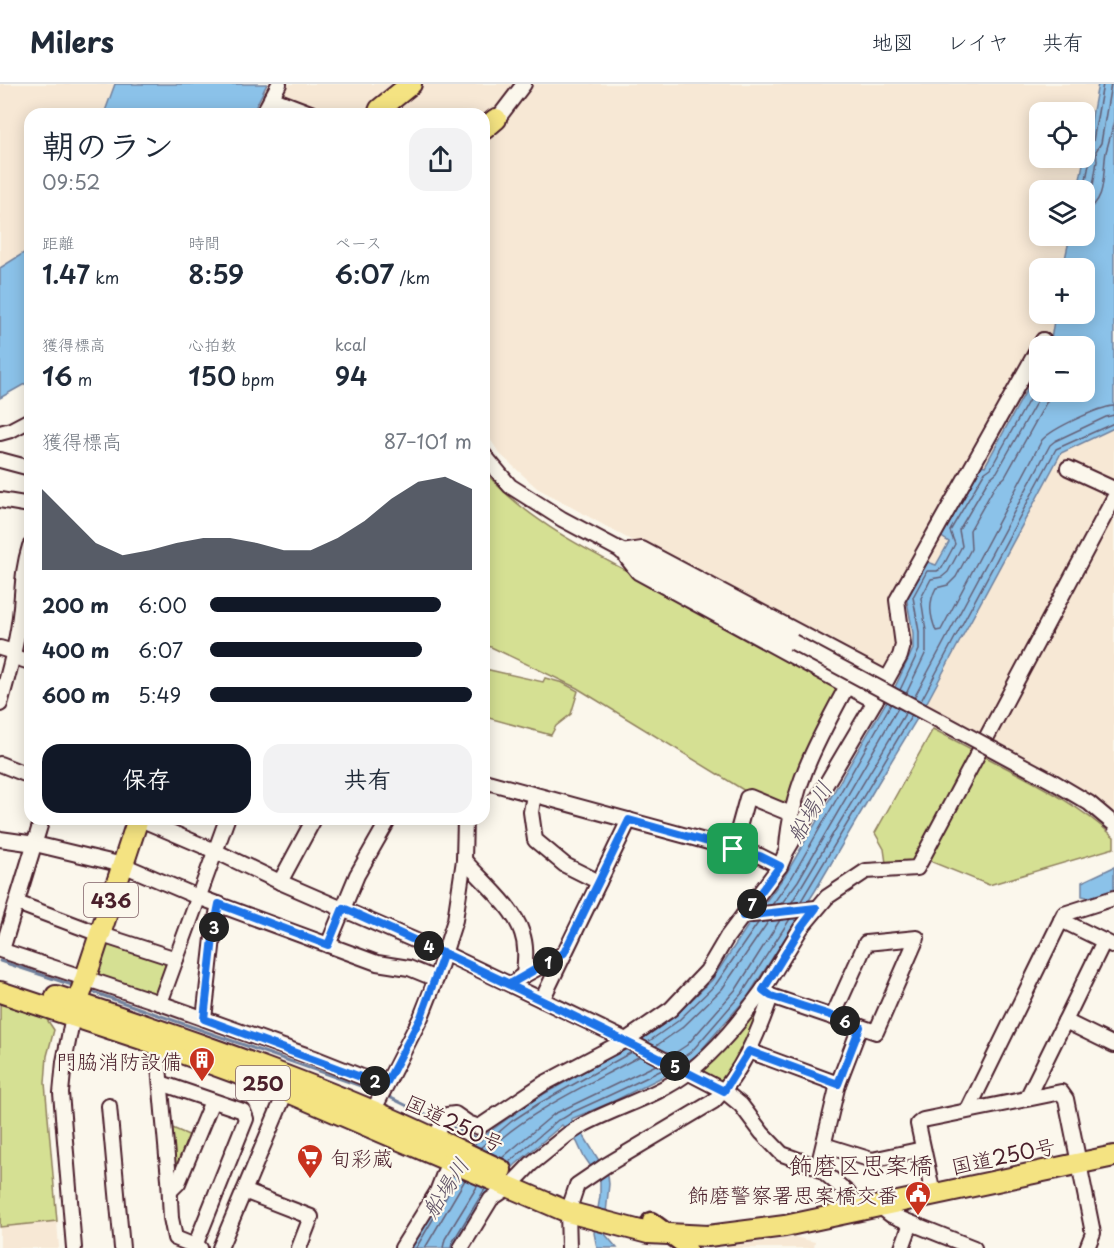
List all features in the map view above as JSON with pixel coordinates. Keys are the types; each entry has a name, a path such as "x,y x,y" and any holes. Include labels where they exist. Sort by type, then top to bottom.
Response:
{"highway":[{"path":"380,108 411,84"},
{"name":"436","path":"80,994 137,825"},
{"name":"国道250号","path":"0,978 80,994 126,1018 289,1085"},
{"name":"国道250号","path":"0,992 80,994 157,1044 289,1085 377,1102 440,1128 451,1155"},
{"name":"国道250号","path":"377,1102 451,1155 575,1208 650,1227 711,1228 724,1233"},
{"name":"国道250号","path":"650,1227 673,1241 785,1226 1114,1156"},
{"path":"710,1248 714,1240 724,1233"}],"main road":[{"path":"673,1241 688,1248"}],"street":[{"path":"266,108 279,84"},
{"path":"490,124 524,84"},
{"path":"271,98 297,108"},
{"path":"440,1128 455,1114 479,1127 552,1078 626,1040 657,1020 682,998 707,970 727,937 780,866 887,680 903,645 897,600 1029,363"},
{"path":"0,433 24,423"},
{"path":"0,460 24,466"},
{"path":"490,462 510,486 562,519 1052,781 1089,803 1114,824"},
{"path":"1068,468 1114,489"},
{"path":"461,1248 487,1204 567,1135 688,1073 730,1034 767,993 801,928 827,897 866,871 917,868 1114,498"},
{"path":"0,500 24,504"},
{"path":"622,552 642,549 887,680"},
{"path":"622,552 638,572 875,701"},
{"path":"0,704 14,657 24,568"},
{"path":"0,648 10,651 14,657 24,660"},
{"path":"786,852 791,814 800,779 847,686"},
{"path":"0,764 24,774"},
{"path":"490,783 760,856 780,866"},
{"path":"534,795 531,812 535,840 565,866 599,882"},
{"path":"733,849 747,798 750,797 791,814"},
{"path":"542,1000 629,820"},
{"path":"40,825 1,950 80,994 160,1003 204,1019 377,1102 421,1017 455,920 464,860 465,825"},
{"path":"153,825 444,953 626,1040 724,1091 741,1105 762,1133 782,1154 818,1167 848,1193 858,1209"},
{"path":"160,1003 225,825"},
{"path":"280,882 311,825"},
{"path":"328,945 366,857 385,825"},
{"path":"0,838 35,844 123,866 198,897 376,963 409,968 436,979"},
{"path":"464,860 515,917 523,935 524,975"},
{"path":"968,1110 1064,914 1114,898"},
{"path":"17,903 99,934 176,958"},
{"path":"204,1019 219,904"},
{"path":"743,916 816,908"},
{"path":"1027,1098 1065,1022 1109,944 1060,920"},
{"path":"767,993 876,1032 917,938 866,943 833,1016"},
{"path":"510,984 564,953"},
{"path":"569,1248 577,1185 605,1166 680,1123 714,1101 724,1091 749,1051 761,1026 767,993"},
{"path":"74,1248 61,1093 64,1062 80,994"},
{"path":"1065,1022 1114,1045"},
{"path":"818,1167 838,1084 860,1027"},
{"path":"157,1044 174,1243 197,1247 246,1119 243,1111 161,1083"},
{"path":"749,1051 838,1084"},
{"path":"220,1248 289,1085"},
{"path":"933,1194 918,1124 923,1120 1061,1092 1066,1099 1093,1233 1087,1248"},
{"path":"170,1191 177,1183 212,1101"},
{"path":"109,1106 122,1248"},
{"path":"824,1145 872,1160 923,1149"},
{"path":"402,1248 437,1192 451,1155"},
{"path":"244,1191 311,1217 298,1248"},
{"path":"878,1205 891,1215 974,1248"},
{"path":"902,1248 911,1223"}],"shaded area":[{"path":"0,84 115,84 106,108 24,108 24,253 0,268"},
{"path":"267,84 1098,84 1095,102 1029,102 1029,168 1082,168 1080,180 1029,180 1029,246 1068,246 1065,258 1029,258 1029,324 1053,324 1052,336 1029,336 1029,385 985,466 982,465 940,536 950,542 936,566 925,562 906,596 913,633 913,649 895,687 537,488 500,454 490,439 490,108 255,108"},
{"path":"1114,428 1114,812 1069,780 926,704 1061,453"},
{"path":"57,1221 59,1248 0,1248 0,1227"},
{"path":"795,1237 815,1242 814,1248 727,1248 728,1244 765,1242"}],"green space":[{"path":"490,477 520,506 564,536 842,686 786,810 750,794 577,688 491,647"},
{"path":"490,670 543,682 545,678 563,683 578,691 571,714 556,726 551,735 490,718"},
{"path":"933,729 973,750 917,860 886,863 884,849 875,833"},
{"path":"984,756 1052,792 1084,813 1114,837 1114,848 989,885 932,862 930,856"},
{"path":"111,940 168,960 159,993 155,996 98,978 96,972 105,943"},
{"path":"761,999 765,1001 754,1028 722,1085 696,1073"},
{"path":"0,1004 46,1018 54,1030 47,1056 45,1083 57,1221 0,1227"},
{"path":"168,1126 193,1137 174,1179"}],"water":[{"path":"115,84 267,84 255,108 106,108"},
{"path":"1098,84 1114,84 1114,428 1061,453 926,704 815,891 748,996 696,1056 668,1074 612,1102 571,1119 608,1175 604,1233 617,1248 597,1248 594,1233 600,1180 577,1142 562,1125 515,1165 486,1196 455,1248 409,1248 452,1174 478,1140 535,1099 639,1041 674,1017 712,980 786,874 895,687 913,649 913,633 906,596 925,561 936,565 949,542 940,536 982,465 985,466 1029,385 1029,402 1095,402 1095,336 1052,336 1053,324 1095,324 1095,258 1065,258 1068,246 1095,246 1095,180 1080,180 1082,168 1095,168 1095,102"},
{"path":"24,253 24,384 0,398 0,268"},
{"path":"1114,867 1114,893 1096,899 1082,896 1082,882"}],"waterway":[{"path":"0,961 75,986"},
{"path":"90,991 378,1092"},
{"path":"387,1096 440,1122"},
{"path":"446,1125 481,1140"}],"place":[{"name":"門脇消防設備","path":"202,1083"},
{"name":"旬彩蔵","path":"310,1180"},
{"name":"飾磨警察署思案橋交番","path":"918,1217"}],"district":[{"name":"飾磨区思案橋","path":"861,1164"}],"route":[{"path":"733,849 629,820 564,953 510,984 444,953 421,1017 385,1086 318,1059 204,1019 219,904 328,945 343,908 444,953 510,984 724,1091 749,1051 838,1084 860,1027 771,996 763,990 816,908 743,916 780,866 760,856 733,849"}],"water label":[{"name":"船場川","path":"808,811"},
{"name":"船場川","path":"444,1187"}]}
